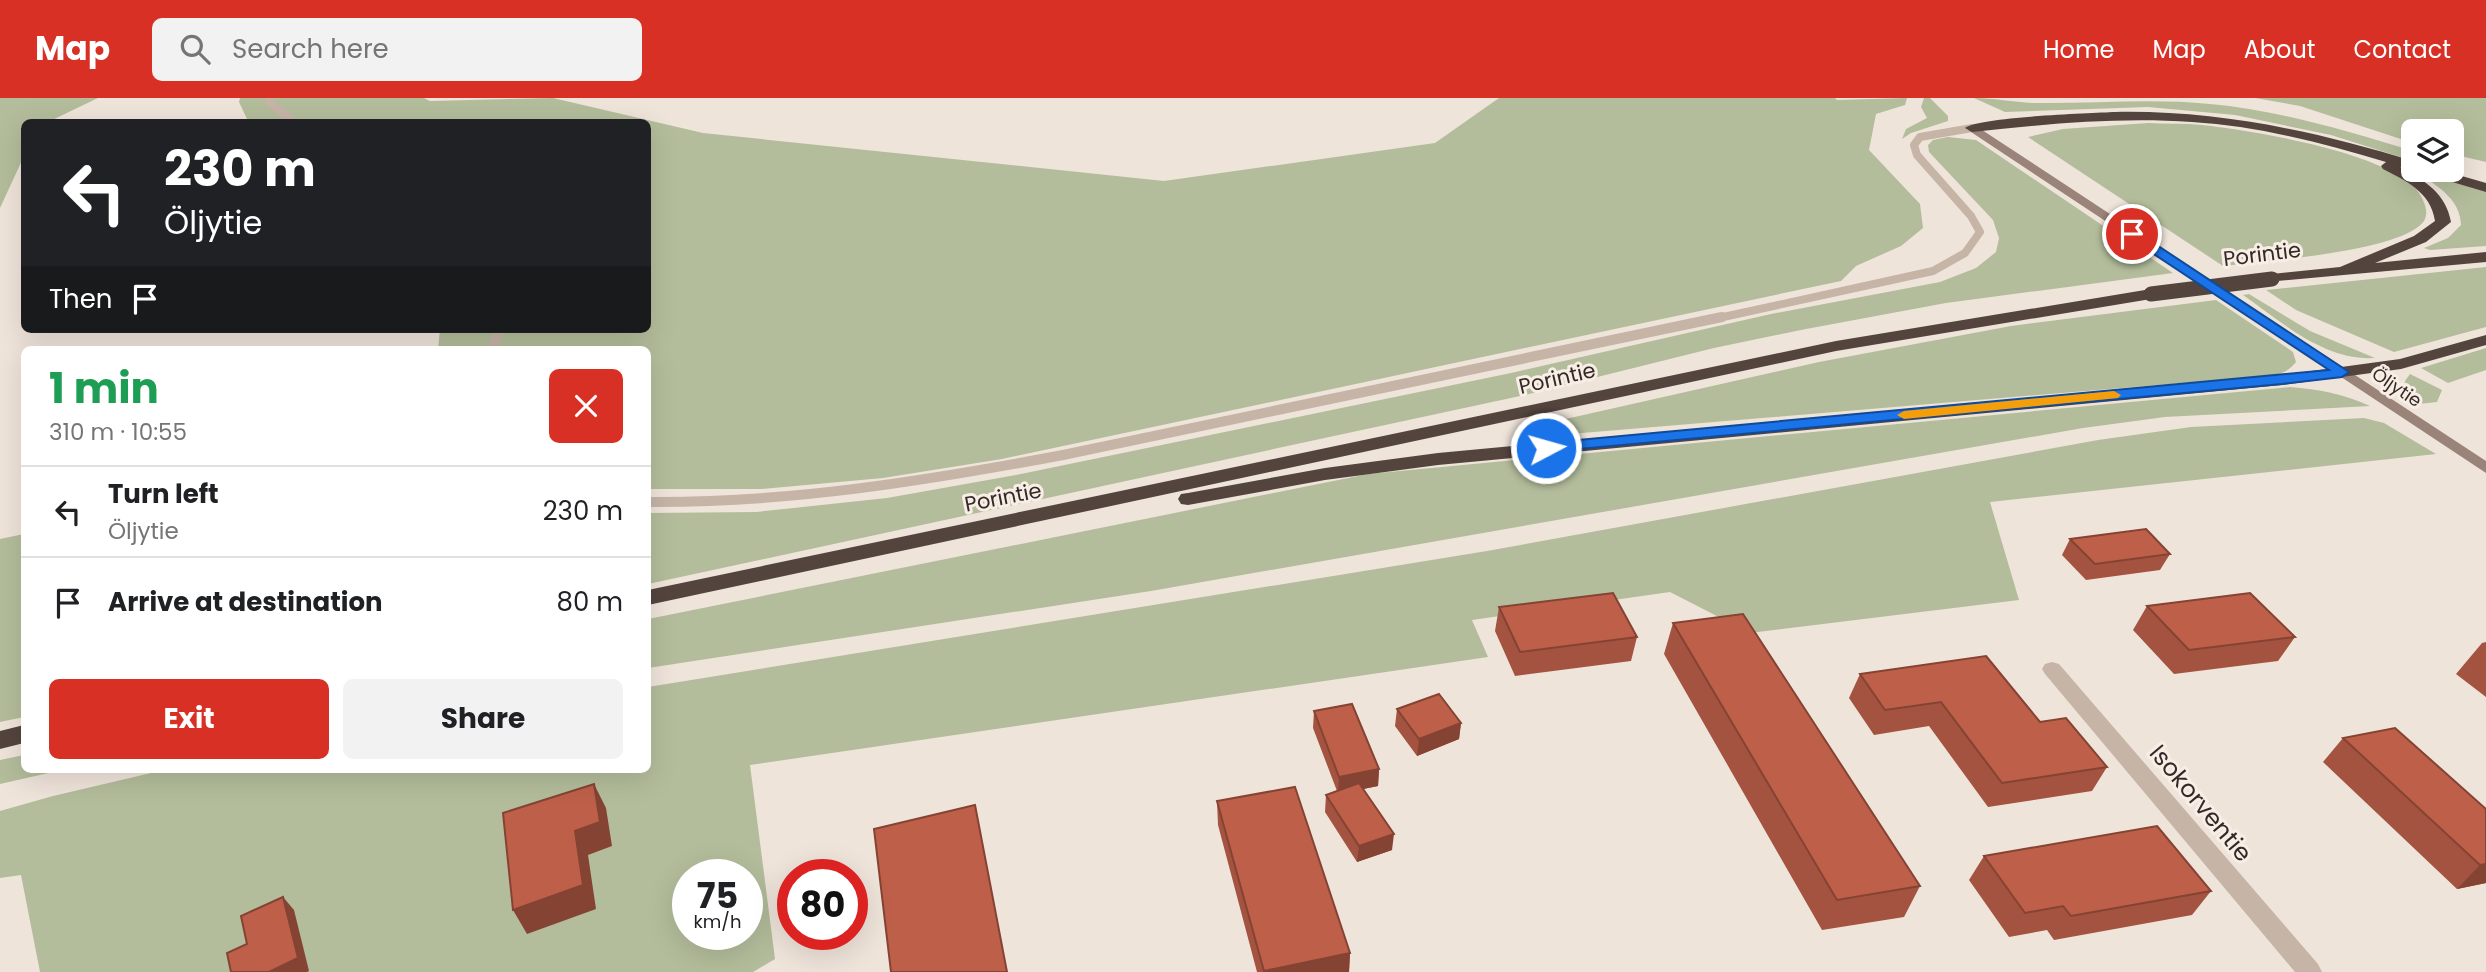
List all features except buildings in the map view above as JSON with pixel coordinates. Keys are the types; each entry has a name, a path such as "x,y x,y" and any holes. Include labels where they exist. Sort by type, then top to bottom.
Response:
{"highway":[{"path":"1972,128 2087,117 2165,116 2259,126 2401,163"},
{"path":"2346,270 2420,239 2443,222 2443,212 2431,193 2368,154"},
{"path":"2464,181 2486,188"},
{"name":"Porintie","path":"651,597 760,572 1075,509 1823,349 2151,295 2346,270 2486,257"},
{"path":"1075,509 1161,504 1325,474 1438,458 2282,380 2401,363 2486,340"},
{"path":"0,740 21,735"}],"main road":[{"name":"Öljytie","path":"1972,128 2486,468"}],"street":[{"name":"Isokorventie","path":"2052,669 2310,972"}],"lane":[{"path":"269,98 269,102 289,119"},
{"path":"651,502 723,504 814,497 939,478 1076,452 1895,281 1960,259 1973,247 1980,232 1970,216 1917,155 1914,145 1920,137 1972,128"}],"green space":[{"path":"0,98 98,98 54,119 21,119 21,162 0,208"},
{"path":"240,98 424,98 430,101 553,98 643,119 247,119 239,102"},
{"path":"1499,98 1907,98 1905,105 1876,114 1869,150 1920,204 1923,228 1901,246 1856,266 1841,281 1002,459 883,478 761,489 651,489 651,346 438,346 440,333 651,333 651,121 703,133 1164,181 1435,143"},
{"path":"1924,98 1930,98 1948,116 1948,121 1911,133 1902,139 1906,129 1927,118 1921,107"},
{"path":"1974,98 2033,103 2166,101 2236,107 2312,122 2401,147 2401,157 2331,135 2235,115 2148,107 2005,112"},
{"path":"2255,98 2486,98 2486,162 2464,157 2464,119 2401,119 2401,139 2300,106"},
{"path":"2148,123 2195,124 2254,132 2323,147 2358,157 2388,170 2401,178 2401,182 2411,184 2423,200 2425,218 2411,232 2361,248 2223,266 2028,137 2063,129"},
{"path":"1948,137 1976,140 2173,273 1946,303 1806,329 1714,348 1529,394 651,583 651,513 756,512 887,498 1016,475 1511,373 1771,314 1940,282 1976,268 1996,252 1999,238 1993,220 1929,152 1928,145 1933,140"},
{"path":"2432,182 2456,182 2486,191 2486,246 2430,250 2424,248 2448,238 2461,225 2457,208"},
{"path":"2486,267 2486,327 2394,352 2296,310 2266,290"},
{"path":"2249,294 2310,331 2375,358 2356,357 2321,347 2288,328 2243,295"},
{"path":"2216,300 2293,352 2296,362 2283,372 2266,376 1534,437 1526,434 1530,427 1819,362 2011,326"},
{"path":"2486,348 2486,370 2448,383 2421,368"},
{"path":"2410,374 2442,390 2437,402 2418,404 2406,392 2405,381"},
{"path":"2290,387 2331,393 2370,406 2165,417 2083,428 1151,591 651,668 651,618 1368,474"},
{"path":"2364,418 2384,423 2436,454 1990,502 2019,600 1750,633 1670,592 1472,620 1488,657 750,765 762,859 672,859 672,950 763,950 763,866 775,959 753,972 40,972 21,875 0,878 0,811 151,773 651,773 651,687 1487,551 2098,440 2191,427"},
{"path":"21,535 21,718 0,722 0,539"},
{"path":"21,756 21,773 49,773 0,784 0,760"}],"slow traffic":[{"path":"1904,415 2114,395"}],"route":[{"path":"1546,448 2282,380 2342,372 2132,234"}]}
